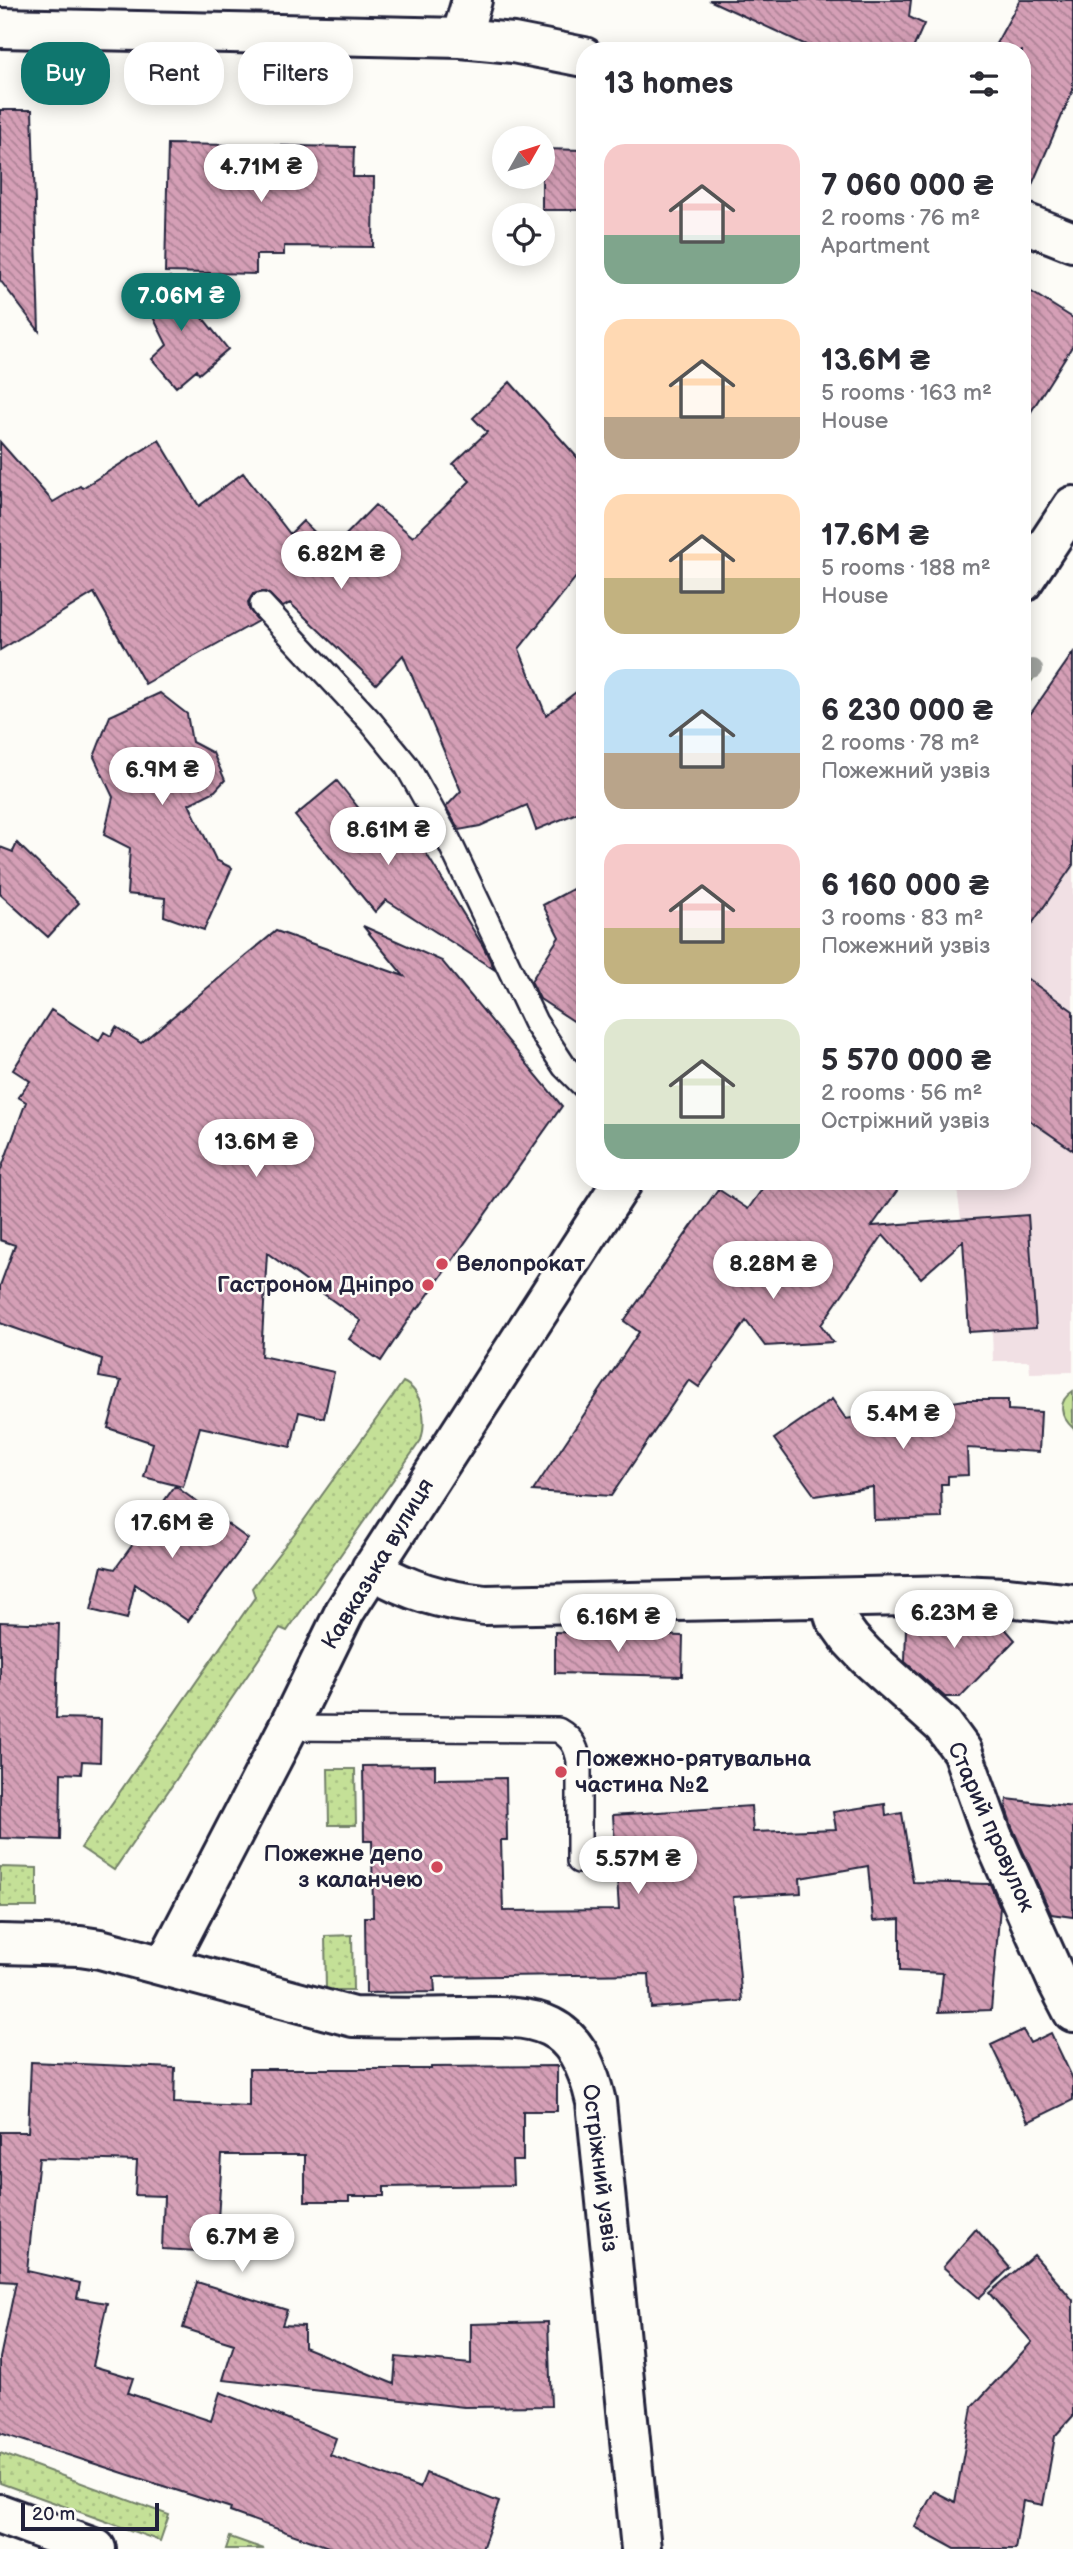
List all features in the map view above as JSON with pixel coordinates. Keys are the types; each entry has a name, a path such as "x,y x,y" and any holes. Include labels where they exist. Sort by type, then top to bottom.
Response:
{"street":[{"path":"461,38 472,0"},
{"path":"0,28 461,38 513,43 576,55"},
{"path":"1031,226 1073,243"},
{"path":"1031,569 1073,506"},
{"name":"Кавказька вулиця","path":"165,1965 288,1728 327,1645 371,1569 617,1190"},
{"path":"371,1569 402,1586 429,1595 485,1605 956,1595 1073,1604"},
{"name":"Старий провулок","path":"830,1598 835,1618 850,1639 943,1725 962,1751 992,1835 1073,2012"},
{"name":"Остріжний узвіз","path":"0,1944 80,1946 165,1965 353,2017 520,2017 533,2019 558,2031 578,2051 590,2078 596,2102 641,2549"},
{"path":"0,2514 96,2549"}],"lane":[{"path":"262,605 396,750 443,829 535,1023 564,1066 576,1078"},
{"path":"288,1728 558,1730 570,1737 576,1747 579,1762 579,1861"}],"shaded area":[{"path":"1073,653 1073,1372 1030,1373 1029,1361 993,1361 992,1331 969,1332 957,1190 1031,1190 1031,713"}],"green space":[{"path":"1031,664 1039,670 1031,682"},
{"path":"403,1382 415,1392 422,1407 424,1424 421,1440 287,1631 280,1628 114,1870 81,1848 255,1597 252,1588"},
{"path":"1073,1391 1073,1428 1065,1419 1062,1409 1064,1399"},
{"path":"328,1769 355,1769 356,1825 329,1825"},
{"path":"0,1867 37,1868 37,1907 0,1907"},
{"path":"352,1935 353,1990 326,1990 325,1936"},
{"path":"0,2453 169,2515 160,2541 0,2483"},
{"path":"230,2537 264,2549 226,2549"}],"building":[{"path":"709,0 911,0 909,17 924,24 916,42 800,42"},
{"path":"1020,0 1073,0 1073,90 1031,187 1031,42 997,42"},
{"path":"0,110 32,110 39,331 0,280"},
{"path":"168,144 354,147 353,177 374,177 373,247 284,246 284,255 256,255 256,274 165,272"},
{"path":"555,149 576,150 576,210 555,210 555,203 542,203 542,189 555,189"},
{"path":"170,277 228,349 199,374 196,370 176,387 152,359 167,345 140,291"},
{"path":"1031,292 1073,318 1073,345 1031,412"},
{"path":"510,382 576,456 576,577 519,649 546,715 576,692 576,813 536,830 527,805 480,826 459,830 446,807 461,791 403,655 376,684 290,603 283,607 265,592 253,594 248,602 249,609 258,621 145,684 94,593 0,650 0,442 53,502 80,486 82,488 159,440 199,506 243,473 290,534 303,521 332,549 375,505 413,537 470,481 453,464 487,432 473,418"},
{"path":"1073,653 1073,865 1031,925 1031,713"},
{"path":"160,693 187,714 192,742 213,753 225,780 215,791 189,804 216,860 232,868 204,930 164,916 165,898 127,894 130,848 104,835 113,797 94,757 110,716"},
{"path":"337,781 385,841 407,823 416,837 425,827 431,837 418,840 495,970 386,900 375,912 295,816"},
{"path":"17,843 79,903 48,937 0,894 0,847 13,852"},
{"path":"576,887 576,1023 540,999 531,981 559,937 543,905"},
{"path":"363,926 442,961 562,1106 418,1309 416,1308 381,1361 349,1339 361,1321 267,1253 261,1356 334,1372 324,1418 299,1412 291,1447 200,1427 183,1487 144,1477 153,1443 108,1428 121,1381 99,1377 102,1359 0,1323 0,1286 15,1245 0,1240 0,1172 26,1102 18,1097 30,1081 13,1070 51,1010 99,1041 104,1032 111,1036 116,1027 141,1043 276,931 404,976"},
{"path":"1031,981 1073,1011 1073,1150 1031,1121"},
{"path":"717,1190 748,1209 762,1190 898,1190 872,1226 1028,1215 1036,1328 969,1332 963,1241 921,1278 883,1235 821,1325 833,1342 765,1346 746,1321 699,1387 689,1380 611,1496 533,1491 639,1332 624,1321"},
{"path":"832,1399 846,1419 965,1400 1008,1400 1008,1410 1041,1412 1039,1452 967,1448 968,1475 948,1476 948,1484 941,1484 942,1518 874,1520 873,1487 815,1496 774,1439"},
{"path":"175,1486 248,1539 188,1621 135,1584 127,1619 91,1610 102,1566 115,1569"},
{"path":"916,1618 996,1618 1015,1640 960,1697 945,1697 905,1662 906,1627"},
{"path":"0,1622 59,1624 56,1718 101,1719 100,1762 82,1761 81,1774 61,1773 60,1840 0,1838"},
{"path":"555,1632 683,1636 682,1676 555,1673"},
{"path":"435,1765 435,1779 506,1778 507,1840 501,1840 503,1911 619,1910 613,1815 751,1806 753,1832 836,1829 833,1812 885,1804 886,1816 902,1813 913,1882 990,1884 1000,1907 991,2010 939,2012 943,1973 900,1971 900,1919 873,1921 868,1866 800,1878 801,1893 733,1897 742,2001 651,2008 649,1974 434,1977 435,1992 366,1993 365,1917 373,1917 372,1841 364,1841 363,1766"},
{"path":"1007,1799 1073,1807 1073,1917 1051,1914 1012,1827 1006,1808"},
{"path":"1023,2030 1030,2043 1051,2033 1073,2079 1073,2100 1028,2122 991,2045"},
{"path":"31,2062 175,2068 174,2103 249,2106 249,2069 557,2066 557,2111 523,2111 523,2161 512,2161 513,2185 384,2187 384,2196 349,2196 349,2201 305,2201 305,2155 222,2155 216,2252 162,2249 164,2196 135,2195 137,2161 39,2158 27,2271 80,2283 77,2298 107,2303 93,2366 133,2378 128,2393 211,2421 220,2392 336,2438 330,2455 420,2488 426,2473 499,2502 482,2549 334,2549 230,2512 231,2508 0,2433 0,2358 16,2282 0,2281 0,2132 28,2132"},
{"path":"976,2229 1010,2268 979,2298 943,2267"},
{"path":"1034,2255 1073,2300 1073,2416 1055,2436 1043,2505 1023,2501 1015,2549 955,2549 915,2527 934,2491 955,2502 972,2407 1032,2342 989,2293"},
{"path":"197,2282 287,2310 282,2325 304,2326 304,2347 394,2384 396,2357 471,2364 471,2324 548,2322 551,2406 464,2407 223,2380 234,2344 183,2328"}],"place":[{"name":"Велопрокат","path":"442,1264"},
{"name":"Гастроном Дніпро","path":"428,1285"},
{"name":"Пожежно-рятувальна частина №2","path":"561,1772"},
{"name":"Пожежне депо з каланчею","path":"437,1867"}]}
